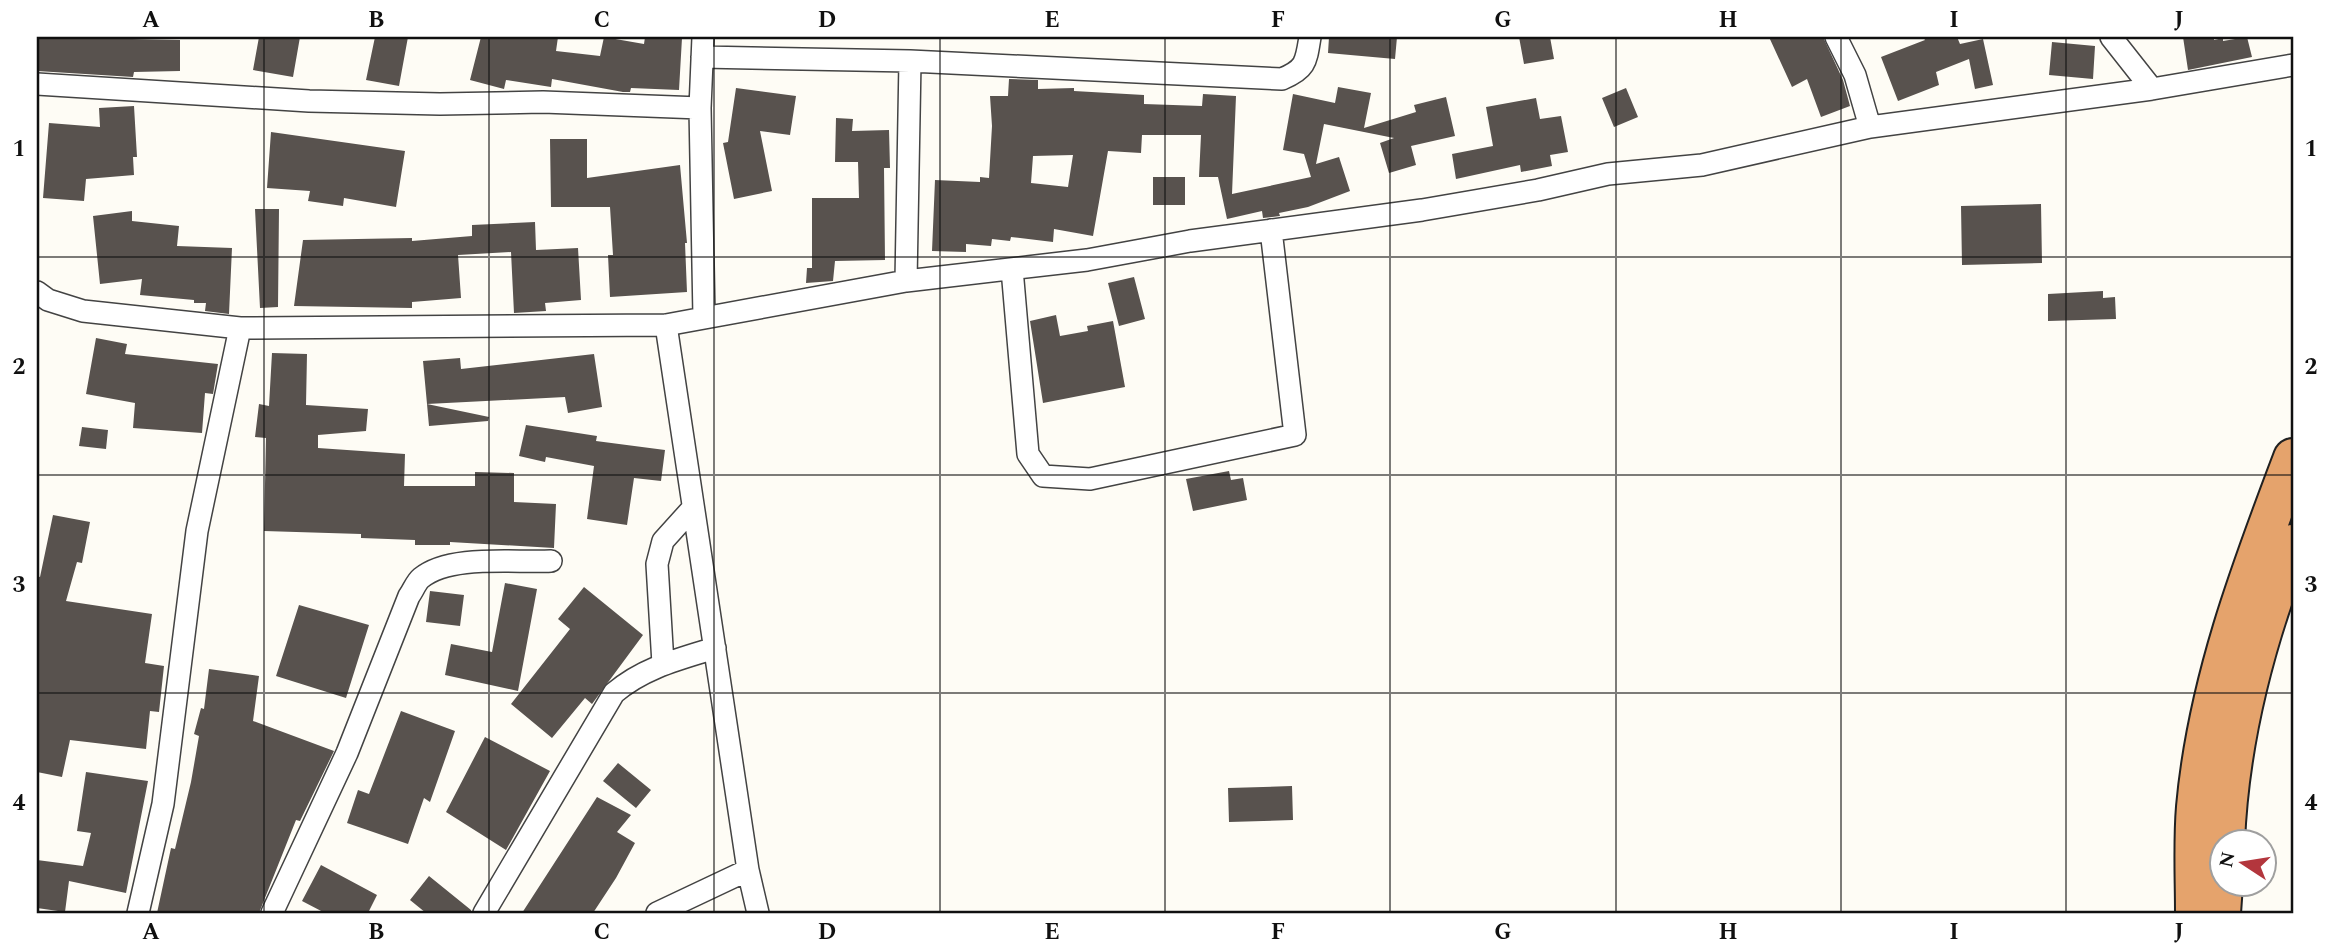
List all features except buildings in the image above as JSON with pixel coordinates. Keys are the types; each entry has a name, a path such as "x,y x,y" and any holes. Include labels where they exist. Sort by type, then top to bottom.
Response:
{"highway":[{"path":"2195,913 2196,807 2215,690 2246,583 2293,458"},
{"path":"2225,828 2226,803 2246,691 2276,589 2293,544"}],"street":[{"path":"704,317 700,108 703,47 910,61 1282,79 1298,72 1304,64 1310,37"},
{"path":"1836,37 1855,75 1870,127"},
{"path":"2111,37 2152,89"},
{"path":"906,281 910,61"},
{"path":"37,292 48,300 83,311 240,328 666,325 906,281 1087,260 1271,230 1435,208 1538,190 1608,174 1702,165 1870,127 2152,89 2293,65"},
{"path":"37,84 309,101 440,104 543,102 700,108"},
{"path":"1012,269 1028,454 1043,476 1090,479 1294,435 1271,230"},
{"path":"666,325 691,510 715,648 748,870 758,913"},
{"path":"138,913 163,804 197,531 240,328"},
{"path":"663,664 657,564 663,541 691,510"},
{"path":"272,913 347,753 409,596 420,579 441,568 507,560 551,561"},
{"path":"484,913 605,704 626,682 663,664 715,648"},
{"path":"662,912 748,870"}]}
